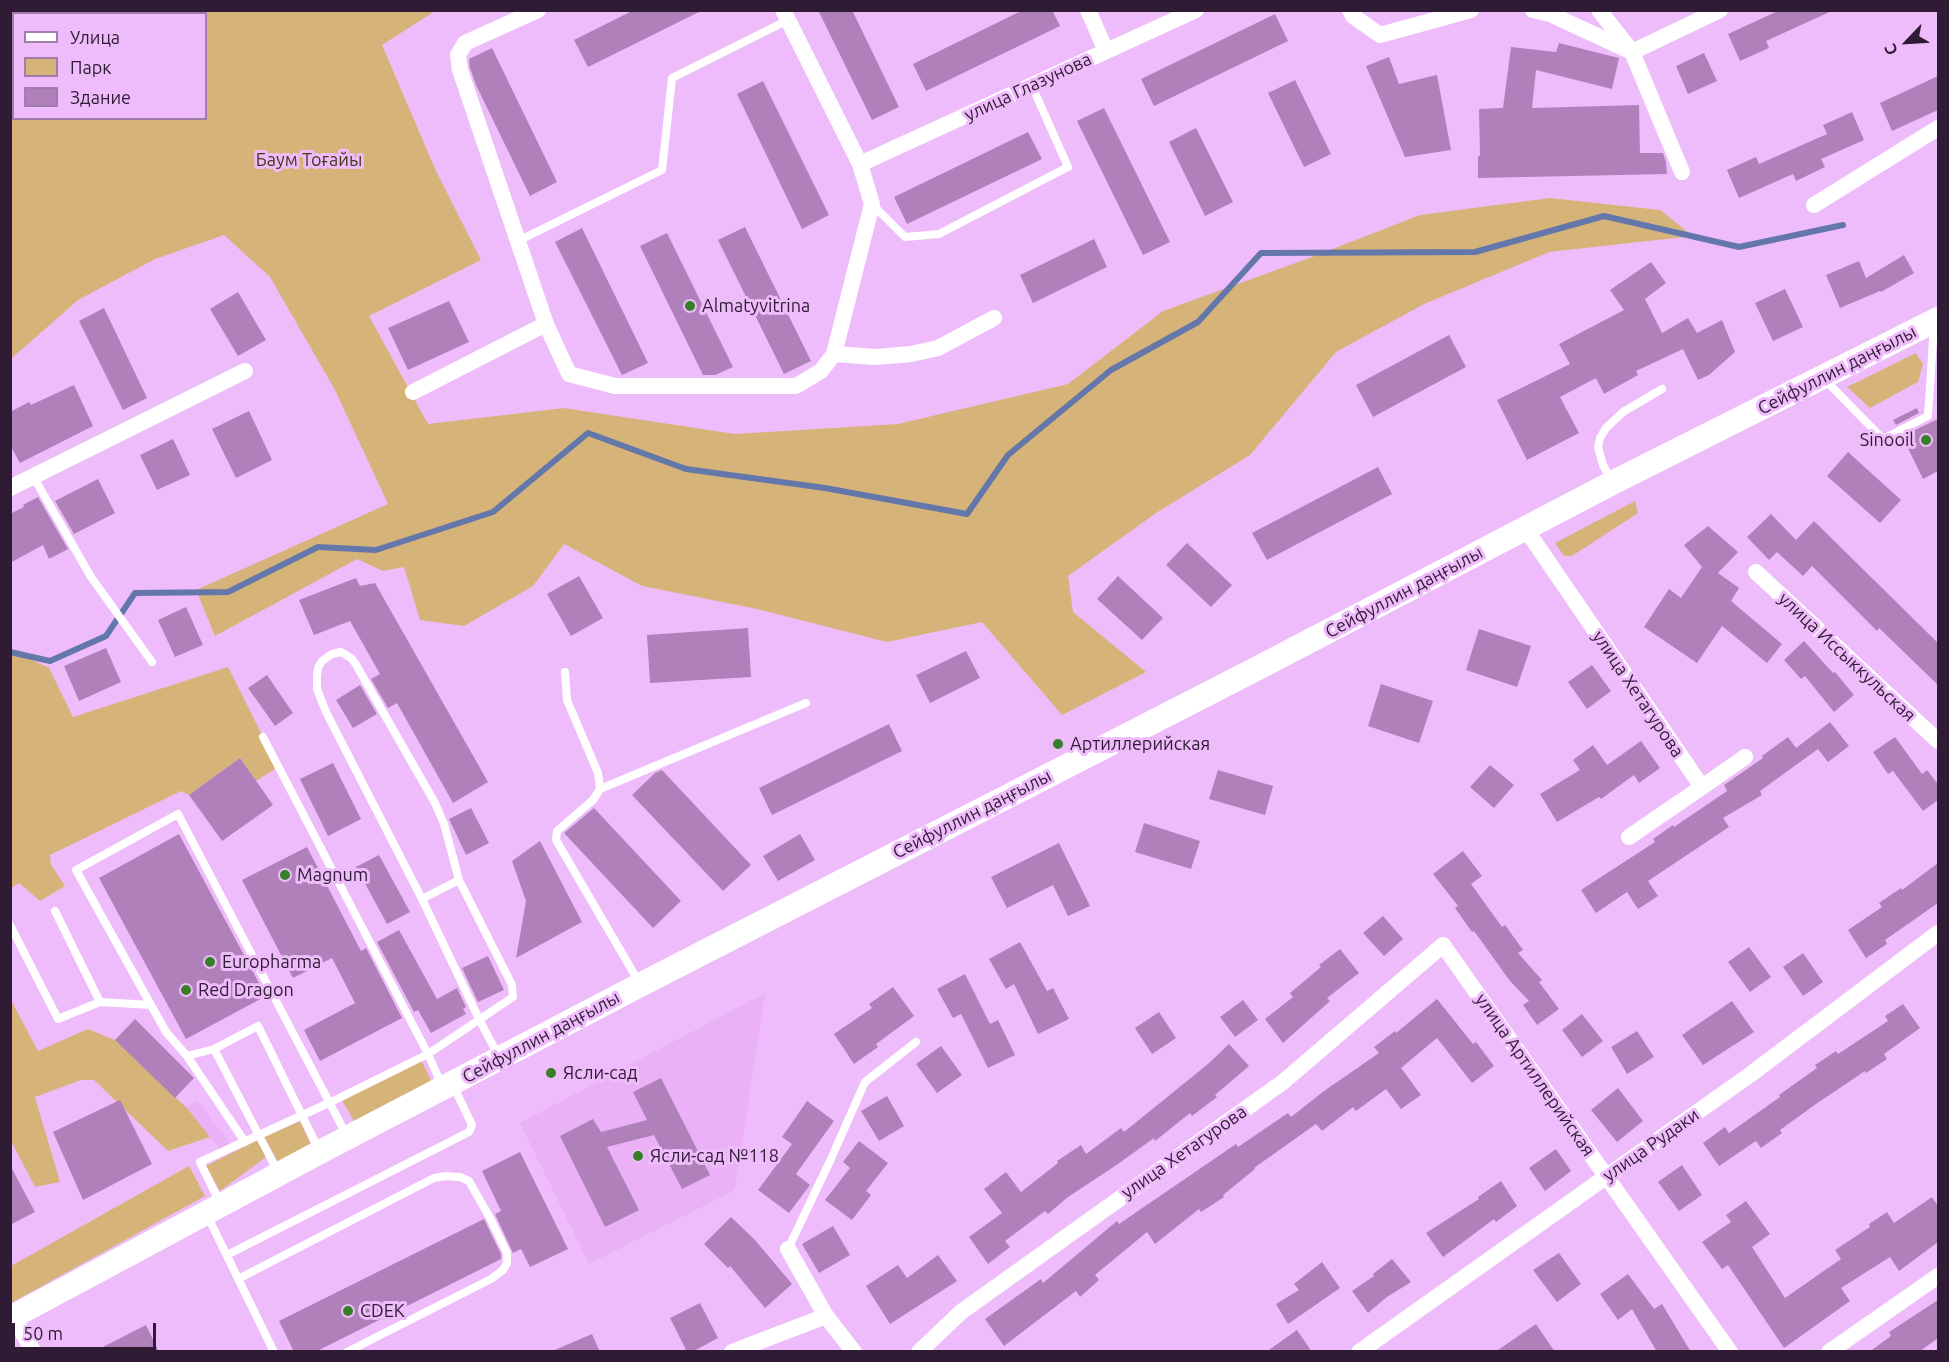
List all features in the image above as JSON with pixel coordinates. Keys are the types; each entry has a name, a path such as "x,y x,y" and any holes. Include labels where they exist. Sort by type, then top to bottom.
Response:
{"main road":[{"name":"Сейфуллин даңғылы","path":"12,1318 320,1152 640,985 1256,669 1612,483 1936,320"}],"street":[{"path":"538,10 465,43 458,55 460,70 546,324 569,374 615,386 796,386 821,371 834,354 872,204 860,164 786,15"},
{"path":"1088,10 1106,51"},
{"name":"улица Глазунова","path":"860,164 1196,10"},
{"path":"1350,10 1353,16 1380,35 1471,10"},
{"path":"1533,10 1550,14 1632,52"},
{"path":"1599,10 1632,52 1682,172"},
{"path":"1632,52 1720,10"},
{"path":"1814,205 1938,128"},
{"path":"834,354 876,357 911,354 938,348 994,318"},
{"path":"413,392 546,324"},
{"path":"10,488 245,371"},
{"name":"улица Хетагурова","path":"1525,528 1702,787"},
{"name":"улица Иссыккульская","path":"1756,572 1938,741"},
{"path":"1629,837 1744,757"},
{"name":"улица Рудаки","path":"1359,1352 1751,1074 1938,933"},
{"name":"улица Хетагурова","path":"919,1352 961,1312 1283,1082 1443,945"},
{"name":"улица Артиллерийская","path":"1443,945 1730,1352"},
{"path":"788,1249 826,1316 854,1352"},
{"path":"1829,1352 1938,1276"},
{"path":"732,1352 826,1316"},
{"path":"12,1318 34,1352"}],"lane":[{"path":"518,241 662,170 672,78 786,15"},
{"path":"872,204 906,237 939,234 1068,167 1032,86"},
{"path":"1823,377 1883,439 1928,416 1936,320"},
{"path":"1612,483 1603,465 1598,447 1600,438 1613,420 1662,389"},
{"path":"33,476 92,577 152,662"},
{"path":"274,1352 227,1255 200,1162 331,1102 428,1054 480,1021 511,1000 514,989 459,880 444,824 435,803 351,658 341,652 332,654 322,661 318,668 317,689 326,711 422,899 480,1021 500,1058"},
{"path":"565,672 567,700 598,773 600,789 594,800 557,831 556,840 640,985"},
{"path":"600,789 806,703"},
{"path":"227,1255 468,1132 472,1125 428,1054 263,737"},
{"path":"245,1142 187,1056 166,1032 76,870 178,814 348,1138"},
{"path":"422,899 459,880"},
{"path":"55,911 100,1002"},
{"path":"10,925 58,1019 100,1002 151,1005"},
{"path":"187,1056 214,1049 258,1026 320,1152"},
{"path":"788,1249 831,1161 865,1082 916,1042"},
{"path":"214,1049 279,1175"},
{"path":"238,1278 434,1178 460,1177 469,1181 507,1253 507,1263 503,1270 491,1279 347,1352"}],"shaded area":[{"name":"Ясли-сад №118","path":"765,993 735,1190 589,1264 520,1123"},
{"path":"197,1100 232,1146 221,1151 187,1108"}],"green space":[{"name":"Баум Тоғайы","path":"11,11 435,11 382,45 436,171 481,260 369,316 428,424 564,408 735,434 898,424 1068,384 1163,311 1420,215 1550,198 1660,210 1693,236 1549,252 1424,304 1336,352 1250,455 1156,513 1068,576 1073,612 1146,672 1062,715 982,622 887,642 757,609 642,586 564,544 533,586 464,626 420,620 404,567 383,571 357,559 215,636 196,590 388,504 335,390 270,277 224,235 155,259 78,300 11,359"},
{"path":"1916,353 1923,364 1918,382 1870,408 1847,387"},
{"path":"1635,501 1638,513 1572,556 1564,556 1555,543"},
{"path":"11,650 49,668 73,717 228,667 278,767 256,781 240,758 189,795 181,791 50,855 51,865 65,886 40,901 19,883 11,888"},
{"path":"10,998 38,1051 88,1029 115,1040 187,1108 210,1137 168,1151 94,1080 81,1080 35,1097 60,1182 35,1187 11,1141"},
{"path":"420,1058 434,1086 356,1124 340,1097"},
{"path":"300,1121 311,1145 278,1162 264,1137"},
{"path":"258,1140 266,1157 220,1191 206,1166"},
{"path":"189,1166 205,1196 11,1303 11,1266"}],"building":[{"path":"634,10 703,10 588,67 574,40"},
{"path":"818,10 852,10 899,107 872,120"},
{"path":"1023,10 1052,10 1060,26 926,91 913,64"},
{"path":"1780,10 1834,10 1766,41 1769,48 1740,61 1728,34"},
{"path":"1275,14 1288,41 1154,106 1141,79"},
{"path":"1559,43 1619,58 1612,89 1536,70 1532,108 1639,105 1640,153 1663,153 1667,174 1478,178 1479,109 1503,108 1511,47 1556,52"},
{"path":"492,48 557,182 530,196 470,68 469,59"},
{"path":"1704,53 1717,81 1688,94 1676,66"},
{"path":"1389,57 1399,84 1437,75 1451,150 1405,157 1366,66"},
{"path":"1938,76 1938,110 1892,131 1880,103"},
{"path":"1295,80 1331,154 1304,167 1268,93"},
{"path":"763,81 829,215 802,229 737,94"},
{"path":"1104,108 1170,242 1143,255 1077,121"},
{"path":"1852,112 1864,140 1821,159 1825,167 1796,181 1793,174 1739,198 1727,170 1756,157 1759,164 1827,134 1823,125"},
{"path":"1196,128 1233,202 1205,216 1169,142"},
{"path":"1028,132 1042,159 907,224 894,197"},
{"path":"745,227 811,361 784,374 718,240"},
{"path":"582,228 648,363 622,375 555,242"},
{"path":"667,233 733,367 715,375 703,375 640,246"},
{"path":"1094,239 1107,267 1033,303 1020,275"},
{"path":"1904,255 1914,273 1881,292 1840,308 1826,275 1859,261 1866,278"},
{"path":"1651,262 1666,283 1645,299 1662,333 1688,318 1697,333 1722,320 1735,352 1709,375 1698,380 1683,349 1636,371 1638,375 1604,394 1596,378 1560,397 1579,433 1527,460 1497,400 1570,364 1559,344 1624,310 1610,290"},
{"path":"1785,289 1803,327 1773,341 1755,303"},
{"path":"238,292 266,340 238,356 210,309"},
{"path":"449,301 469,342 408,370 388,328"},
{"path":"104,308 147,398 123,410 79,321"},
{"path":"1449,335 1466,367 1373,417 1356,385"},
{"path":"74,385 93,426 20,463 10,445 10,412 29,402 31,405"},
{"path":"1917,408 1919,413 1896,425 1893,420"},
{"path":"249,411 272,460 236,478 212,429"},
{"path":"1938,419 1938,471 1923,479 1902,436"},
{"path":"173,439 190,475 157,490 140,455"},
{"path":"1848,452 1901,500 1880,523 1827,476"},
{"path":"1378,467 1392,494 1267,560 1252,533"},
{"path":"98,479 115,513 74,534 55,501"},
{"path":"38,497 68,549 49,559 43,545 10,563 10,514"},
{"path":"1771,514 1796,540 1814,521 1938,643 1938,685 1879,628 1877,631 1812,566 1803,576 1777,552 1769,560 1747,537"},
{"path":"1708,526 1738,552 1718,573 1739,588 1731,601 1782,644 1767,663 1722,626 1697,663 1644,627 1669,589 1681,598 1702,567 1684,545"},
{"path":"1187,543 1232,585 1211,607 1166,565"},
{"path":"579,576 603,618 571,636 547,594"},
{"path":"1118,576 1163,618 1142,640 1097,599"},
{"path":"356,578 360,586 375,583 488,782 453,803 397,703 388,708 371,679 380,674 350,621 314,635 299,600"},
{"path":"186,607 203,645 175,657 158,620"},
{"path":"748,628 751,677 650,683 647,635"},
{"path":"1479,629 1531,646 1517,687 1466,670"},
{"path":"1804,641 1854,695 1834,712 1805,676 1801,679 1784,660"},
{"path":"106,648 121,682 79,701 64,666"},
{"path":"966,651 980,678 930,703 916,675"},
{"path":"1592,665 1611,691 1587,709 1568,682"},
{"path":"267,675 293,713 275,726 248,688"},
{"path":"1381,684 1433,701 1419,743 1368,726"},
{"path":"360,685 377,714 353,728 336,700"},
{"path":"1830,722 1849,746 1828,762 1818,749 1760,791 1762,795 1723,818 1729,827 1648,881 1658,896 1638,909 1627,892 1596,913 1581,890 1655,842 1653,839 1673,825 1674,827 1727,791 1724,785 1788,737 1796,748"},
{"path":"889,724 902,751 772,815 759,788"},
{"path":"1895,737 1922,774 1927,770 1938,784 1938,800 1923,811 1893,771 1888,774 1873,752"},
{"path":"1641,741 1660,768 1639,783 1634,775 1601,799 1599,797 1557,822 1540,794 1580,770 1573,760 1593,745 1607,765"},
{"path":"240,758 273,805 222,841 189,795"},
{"path":"333,763 361,819 328,836 300,779"},
{"path":"1490,765 1514,785 1494,808 1470,787"},
{"path":"662,770 751,865 723,891 632,795 655,773"},
{"path":"1218,770 1273,786 1265,815 1209,799"},
{"path":"471,808 489,843 466,855 449,819"},
{"path":"594,808 681,901 653,928 564,833"},
{"path":"1144,823 1200,841 1191,869 1135,852"},
{"path":"179,834 266,996 186,1039 99,878"},
{"path":"800,834 815,860 778,881 763,856"},
{"path":"540,841 582,922 516,958 526,901 512,861"},
{"path":"1059,843 1090,906 1068,916 1053,885 1007,908 991,877"},
{"path":"307,847 361,951 366,948 402,1018 320,1061 304,1030 355,1003 332,958 293,978 242,880"},
{"path":"1463,851 1482,876 1471,884 1502,927 1505,925 1523,950 1518,953 1542,980 1539,982 1559,1009 1537,1025 1523,1005 1529,1001 1510,981 1474,931 1472,932 1455,908 1458,906 1433,874"},
{"path":"379,855 410,912 387,924 356,867"},
{"path":"1938,863 1938,903 1885,940 1887,944 1866,958 1848,930 1882,907 1879,903 1901,888 1902,890"},
{"path":"1383,916 1403,939 1384,956 1363,933"},
{"path":"399,930 437,999 457,988 466,1007 463,1009 466,1014 431,1033 418,1010 414,1012 377,942"},
{"path":"1020,942 1047,991 1053,988 1069,1019 1038,1034 1014,984 1006,989 989,959"},
{"path":"1749,947 1771,977 1750,992 1728,962"},
{"path":"1340,949 1359,973 1327,998 1330,1001 1283,1043 1265,1019 1293,997 1290,993 1321,967 1319,965"},
{"path":"1803,953 1823,982 1803,996 1783,967"},
{"path":"488,956 504,990 478,1002 462,968"},
{"path":"965,974 990,1024 998,1020 1015,1055 988,1068 961,1014 953,1018 937,989"},
{"path":"893,987 914,1016 876,1044 878,1047 854,1064 834,1034 872,1008 869,1004"},
{"path":"1437,999 1473,1044 1476,1042 1494,1066 1472,1083 1437,1038 1401,1068 1421,1095 1401,1109 1386,1089 1356,1111 1353,1107 1322,1131 1316,1124 1254,1168 1223,1195 1224,1197 1201,1212 1199,1209 1155,1244 1147,1232 1095,1275 1099,1280 1080,1297 1076,1291 1004,1346 985,1319 1041,1279 1043,1283 1117,1221 1119,1224 1236,1144 1238,1147 1288,1113 1291,1117 1379,1053 1374,1047 1395,1031 1396,1033"},
{"path":"1243,1000 1258,1020 1235,1037 1220,1017"},
{"path":"1732,1001 1754,1032 1703,1065 1682,1035"},
{"path":"1903,1004 1920,1028 1884,1054 1887,1059 1816,1104 1780,1130 1782,1133 1761,1148 1756,1141 1719,1166 1703,1143 1725,1127 1729,1133 1817,1068 1815,1065 1836,1051 1838,1054 1888,1021 1885,1016"},
{"path":"1159,1012 1176,1038 1152,1054 1135,1028"},
{"path":"1582,1014 1603,1041 1582,1057 1562,1030"},
{"path":"135,1019 194,1078 175,1098 115,1040"},
{"path":"1637,1031 1654,1057 1627,1074 1611,1047"},
{"path":"1229,1044 1249,1066 1215,1095 1217,1097 1192,1116 1190,1113 1155,1141 1154,1138 1068,1197 1048,1214 1045,1211 1005,1241 1010,1247 988,1264 969,1237 1002,1213 984,1189 1006,1172 1021,1192 1058,1163 1057,1161 1081,1145 1086,1154 1121,1128 1124,1132 1208,1064"},
{"path":"941,1046 962,1075 937,1093 916,1064"},
{"path":"661,1078 710,1175 682,1189 654,1135 607,1147 639,1210 605,1227 560,1136 593,1119 601,1132 647,1120 633,1092"},
{"path":"1618,1088 1643,1121 1617,1142 1591,1110"},
{"path":"887,1096 904,1126 879,1141 861,1111"},
{"path":"120,1100 152,1164 83,1200 53,1132"},
{"path":"807,1101 834,1121 796,1174 810,1185 789,1213 758,1190 792,1144 782,1137"},
{"path":"859,1141 888,1163 866,1191 871,1195 852,1220 825,1200 850,1168 843,1162"},
{"path":"1556,1149 1571,1171 1545,1191 1529,1168"},
{"path":"520,1152 568,1249 530,1267 521,1249 513,1253 495,1214 501,1211 482,1171"},
{"path":"10,1165 35,1212 10,1225"},
{"path":"1682,1165 1702,1195 1679,1211 1658,1182"},
{"path":"1501,1181 1517,1206 1496,1222 1494,1219 1443,1257 1426,1233 1479,1199 1478,1197"},
{"path":"1932,1197 1938,1206 1938,1242 1899,1271 1890,1257 1841,1288 1850,1301 1784,1348 1728,1265 1722,1269 1702,1242 1731,1222 1726,1215 1746,1201 1770,1234 1752,1247 1785,1298 1841,1259 1835,1250 1870,1227 1869,1224 1887,1212 1894,1223"},
{"path":"731,1217 755,1240 792,1284 765,1308 730,1266 728,1268 704,1244"},
{"path":"484,1219 501,1254 501,1259 315,1352 294,1352 279,1321"},
{"path":"833,1226 850,1255 819,1273 802,1244"},
{"path":"1559,1253 1581,1284 1557,1302 1533,1270"},
{"path":"938,1255 957,1281 890,1324 866,1286 898,1265 907,1278"},
{"path":"1392,1259 1411,1282 1387,1297 1368,1313 1352,1291 1374,1276 1373,1274"},
{"path":"1322,1262 1340,1288 1288,1324 1276,1304 1299,1290 1294,1284"},
{"path":"1628,1274 1654,1309 1662,1304 1691,1352 1657,1352 1632,1309 1618,1320 1600,1294"},
{"path":"1938,1300 1938,1338 1919,1352 1869,1352 1891,1336 1889,1332"},
{"path":"700,1303 718,1338 692,1352 687,1352 670,1318"},
{"path":"1536,1324 1555,1352 1495,1352"},
{"path":"146,1325 159,1352 93,1352"},
{"path":"1297,1330 1312,1352 1266,1352"},
{"path":"592,1334 600,1352 550,1352"}],"waterway":[{"path":"10,652 50,661 106,636 135,593 228,592 318,547 376,550 493,512 588,433 686,469 825,488 967,514 1008,455 1111,370 1198,322 1261,253 1475,252 1604,216 1739,247 1843,225"}],"place":[{"name":"Almatyvitrina","path":"690,306"},
{"name":"Sinooil","path":"1926,440"},
{"name":"Артиллерийская","path":"1058,744"},
{"name":"Magnum","path":"285,875"},
{"name":"Europharma","path":"210,962"},
{"name":"Red Dragon","path":"186,990"},
{"name":"Ясли-сад","path":"551,1073"},
{"name":"Ясли-сад №118","path":"638,1156"},
{"name":"CDEK","path":"348,1311"}]}
